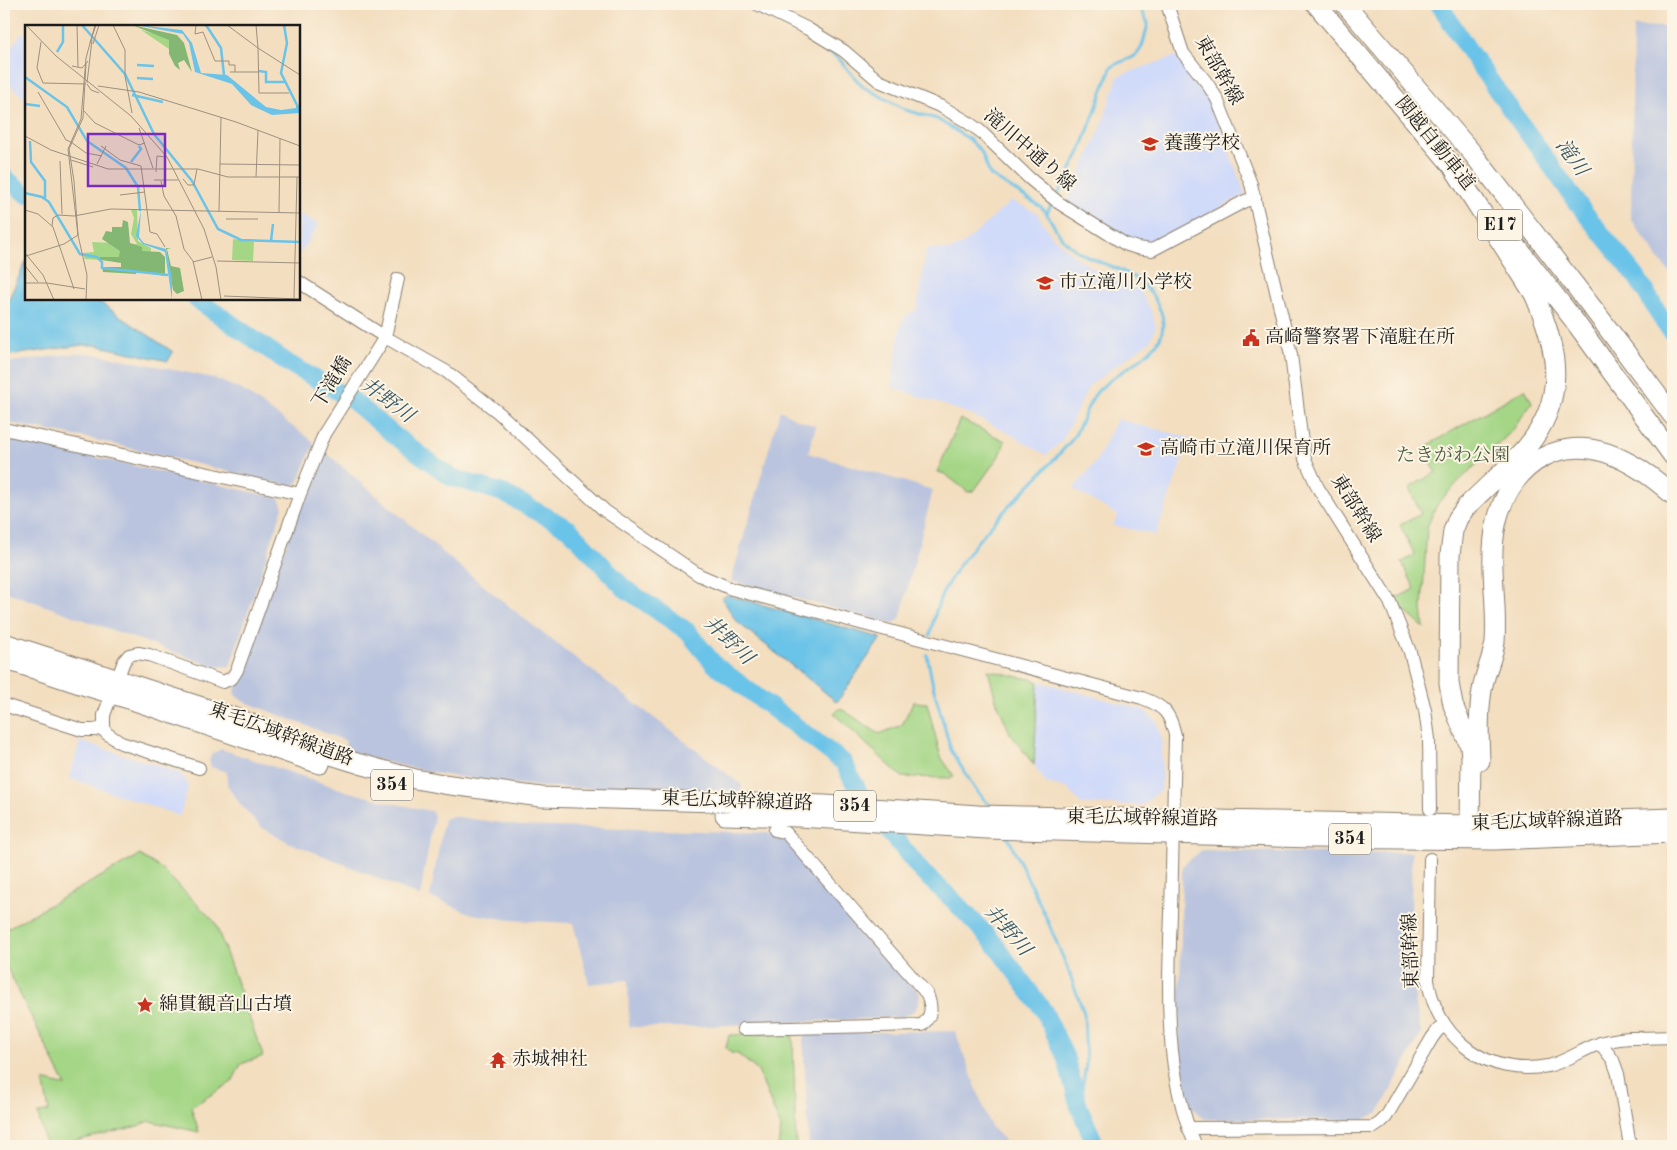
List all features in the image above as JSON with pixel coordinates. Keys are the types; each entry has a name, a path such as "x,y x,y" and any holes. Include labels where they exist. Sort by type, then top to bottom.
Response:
{"highway":[{"name":"関越自動車道","path":"1316,4 1453,167 1573,319 1673,456"},
{"name":"関越自動車道","path":"1345,4 1473,154 1594,310 1673,416"},
{"path":"1453,167 1534,294 1552,343 1555,367 1555,383 1552,397 1547,414 1539,430 1526,447 1466,507 1458,518 1451,543 1449,569 1450,688 1453,705 1470,746 1476,830"},
{"path":"1476,830 1479,725 1483,684 1495,642 1494,541 1499,512 1513,482 1535,461 1549,454 1576,448 1591,449 1620,458 1638,468 1655,479 1673,495"},
{"name":"東毛広域幹線道路","path":"4,643 329,767 385,783 479,801 542,808 793,810 983,822 1173,827 1673,833"},
{"name":"東毛広域幹線道路","path":"4,659 115,686"},
{"name":"東毛広域幹線道路","path":"1476,830 1673,818"}],"street":[{"name":"滝川中通り線","path":"757,4 808,29 837,47 879,81 942,107 966,121 980,131 1054,199 1125,244 1152,250 1245,201 1255,198"},
{"name":"東部幹線","path":"1167,4 1183,53 1217,99 1255,198 1291,355 1300,435 1305,459 1318,488 1390,602 1410,652 1419,681 1429,739 1430,809"},
{"path":"385,337 398,279"},
{"path":"300,283 385,337 447,372 499,413 605,511 699,575 732,589 1142,698 1158,704 1167,713 1172,722 1175,736 1169,996 1172,1063 1181,1107 1196,1146"},
{"name":"下滝橋","path":"104,728 104,715 124,661 129,655 149,655 223,682 232,678 237,670 300,494 324,434 385,337"},
{"path":"4,429 300,494"},
{"path":"4,705 82,730 104,728 106,734 121,743 199,768"},
{"path":"743,1029 922,1025 928,1020 932,1012 927,994 786,834 775,830"},
{"name":"東部幹線","path":"1430,859 1428,981 1434,1004 1445,1025 1456,1039 1469,1050 1499,1065 1533,1068 1550,1065 1600,1043 1614,1040 1673,1037"},
{"path":"1188,1128 1374,1127 1386,1117 1432,1038 1445,1025"},
{"path":"1600,1043 1613,1060 1618,1074 1630,1146"}],"shaded area":[{"path":"1635,26 1673,27 1673,275 1664,266 1631,219 1633,29"},
{"path":"22,32 25,34 25,99 4,79 4,58"},
{"path":"1176,56 1210,100 1245,194 1156,243 1140,244 1066,203 1100,130 1118,76"},
{"path":"1011,201 1036,212 1052,236 1073,255 1096,270 1119,277 1139,289 1151,310 1156,327 1150,341 1089,386 1062,441 1046,455 1005,431 967,413 894,388 891,385 901,323 905,316 917,309 926,250 929,248 951,250 966,242"},
{"path":"300,214 319,224 300,253"},
{"path":"87,353 213,378 242,390 313,441 314,444 298,483 290,486 96,440 4,422 4,363"},
{"path":"780,410 796,419 816,426 808,453 933,490 900,619 893,624 731,581"},
{"path":"1117,419 1190,438 1156,535 1113,525 1118,515 1073,489 1096,462"},
{"path":"4,437 279,498 283,507 230,666 215,667 4,591"},
{"path":"323,450 452,560 531,624 742,785 741,791 543,787 445,775 390,763 344,750 346,741 243,701 234,694 278,565"},
{"path":"1038,681 1144,710 1157,722 1162,741 1161,789 1143,805 1081,804 1067,788 1046,783 1034,765"},
{"path":"80,741 178,772 186,780 188,787 180,816 69,778"},
{"path":"221,749 346,791 431,811 434,816 420,896 290,843 261,827 231,791 227,784 227,772 211,767 209,760 212,754"},
{"path":"452,816 521,826 768,833 784,837 920,994 918,1005 912,1012 901,1017 683,1027 629,1027 628,980 589,984 573,923 510,920 472,914 430,897 444,819"},
{"path":"1202,850 1313,853 1412,852 1410,969 1421,1034 1379,1112 1363,1120 1203,1119 1190,1105 1179,1048 1182,866"},
{"path":"955,1031 991,1127 1003,1139 1005,1146 809,1146 803,1039 808,1033"}],"green space":[{"name":"たきがわ公園","path":"1525,389 1532,402 1512,431 1438,503 1427,527 1422,608 1424,628 1400,607 1395,599 1415,589 1402,562 1415,555 1400,525 1421,514 1409,488 1436,472 1423,448"},
{"path":"960,419 1005,441 1001,453 974,491 968,492 945,474 937,472"},
{"path":"988,670 1038,681 1034,765 1010,733 996,700"},
{"path":"913,702 927,703 941,757 954,776 952,778 902,777 834,714 840,708 879,734 902,725"},
{"path":"140,855 163,870 215,922 263,1056 241,1064 232,1082 191,1107 199,1132 150,1121 138,1126 54,1146 46,1146 38,1114 49,1111 43,1080 66,1086 4,962 4,930"},
{"path":"791,1034 793,1038 796,1146 778,1146 781,1128 758,1071 738,1054 731,1053 726,1048 729,1035"}],"water":[{"path":"25,263 25,300 96,300 173,352 168,361 95,345 82,345 4,356 4,310"},
{"path":"727,595 881,638 837,702 736,621 722,598"}],"waterway":[{"path":"1057,196 1080,152 1111,68 1133,57 1142,47 1148,23 1138,4"},
{"name":"滝川","path":"1439,4 1471,54 1584,212 1636,276 1665,324 1673,333"},
{"path":"806,35 839,59 862,86 906,110 937,119 969,139 981,151 990,175 1041,207 1061,237 1078,251 1131,275 1153,296 1162,315 1162,332 1155,346 1097,392 1070,442 985,532 970,551 943,592 935,613 930,635"},
{"name":"井野川","path":"4,177 25,193"},
{"path":"1047,213 1053,201"},
{"name":"井野川","path":"197,300 288,363 352,400 395,436 451,477 503,493 569,529 624,588 687,631 714,664 843,762 861,796 923,873 953,900 993,942 1044,1011 1065,1056 1079,1107 1096,1146"},
{"path":"927,655 933,686 951,750 975,789 992,808"},
{"path":"1007,835 1045,915 1084,1013 1086,1064 1079,1107"}],"place":[{"name":"養護学校","path":"1150,144"},
{"name":"市立滝川小学校","path":"1045,283"},
{"name":"高崎警察署下滝駐在所","path":"1251,338"},
{"name":"高崎市立滝川保育所","path":"1146,449"},
{"name":"綿貫観音山古墳","path":"145,1005"},
{"name":"赤城神社","path":"498,1060"}]}
